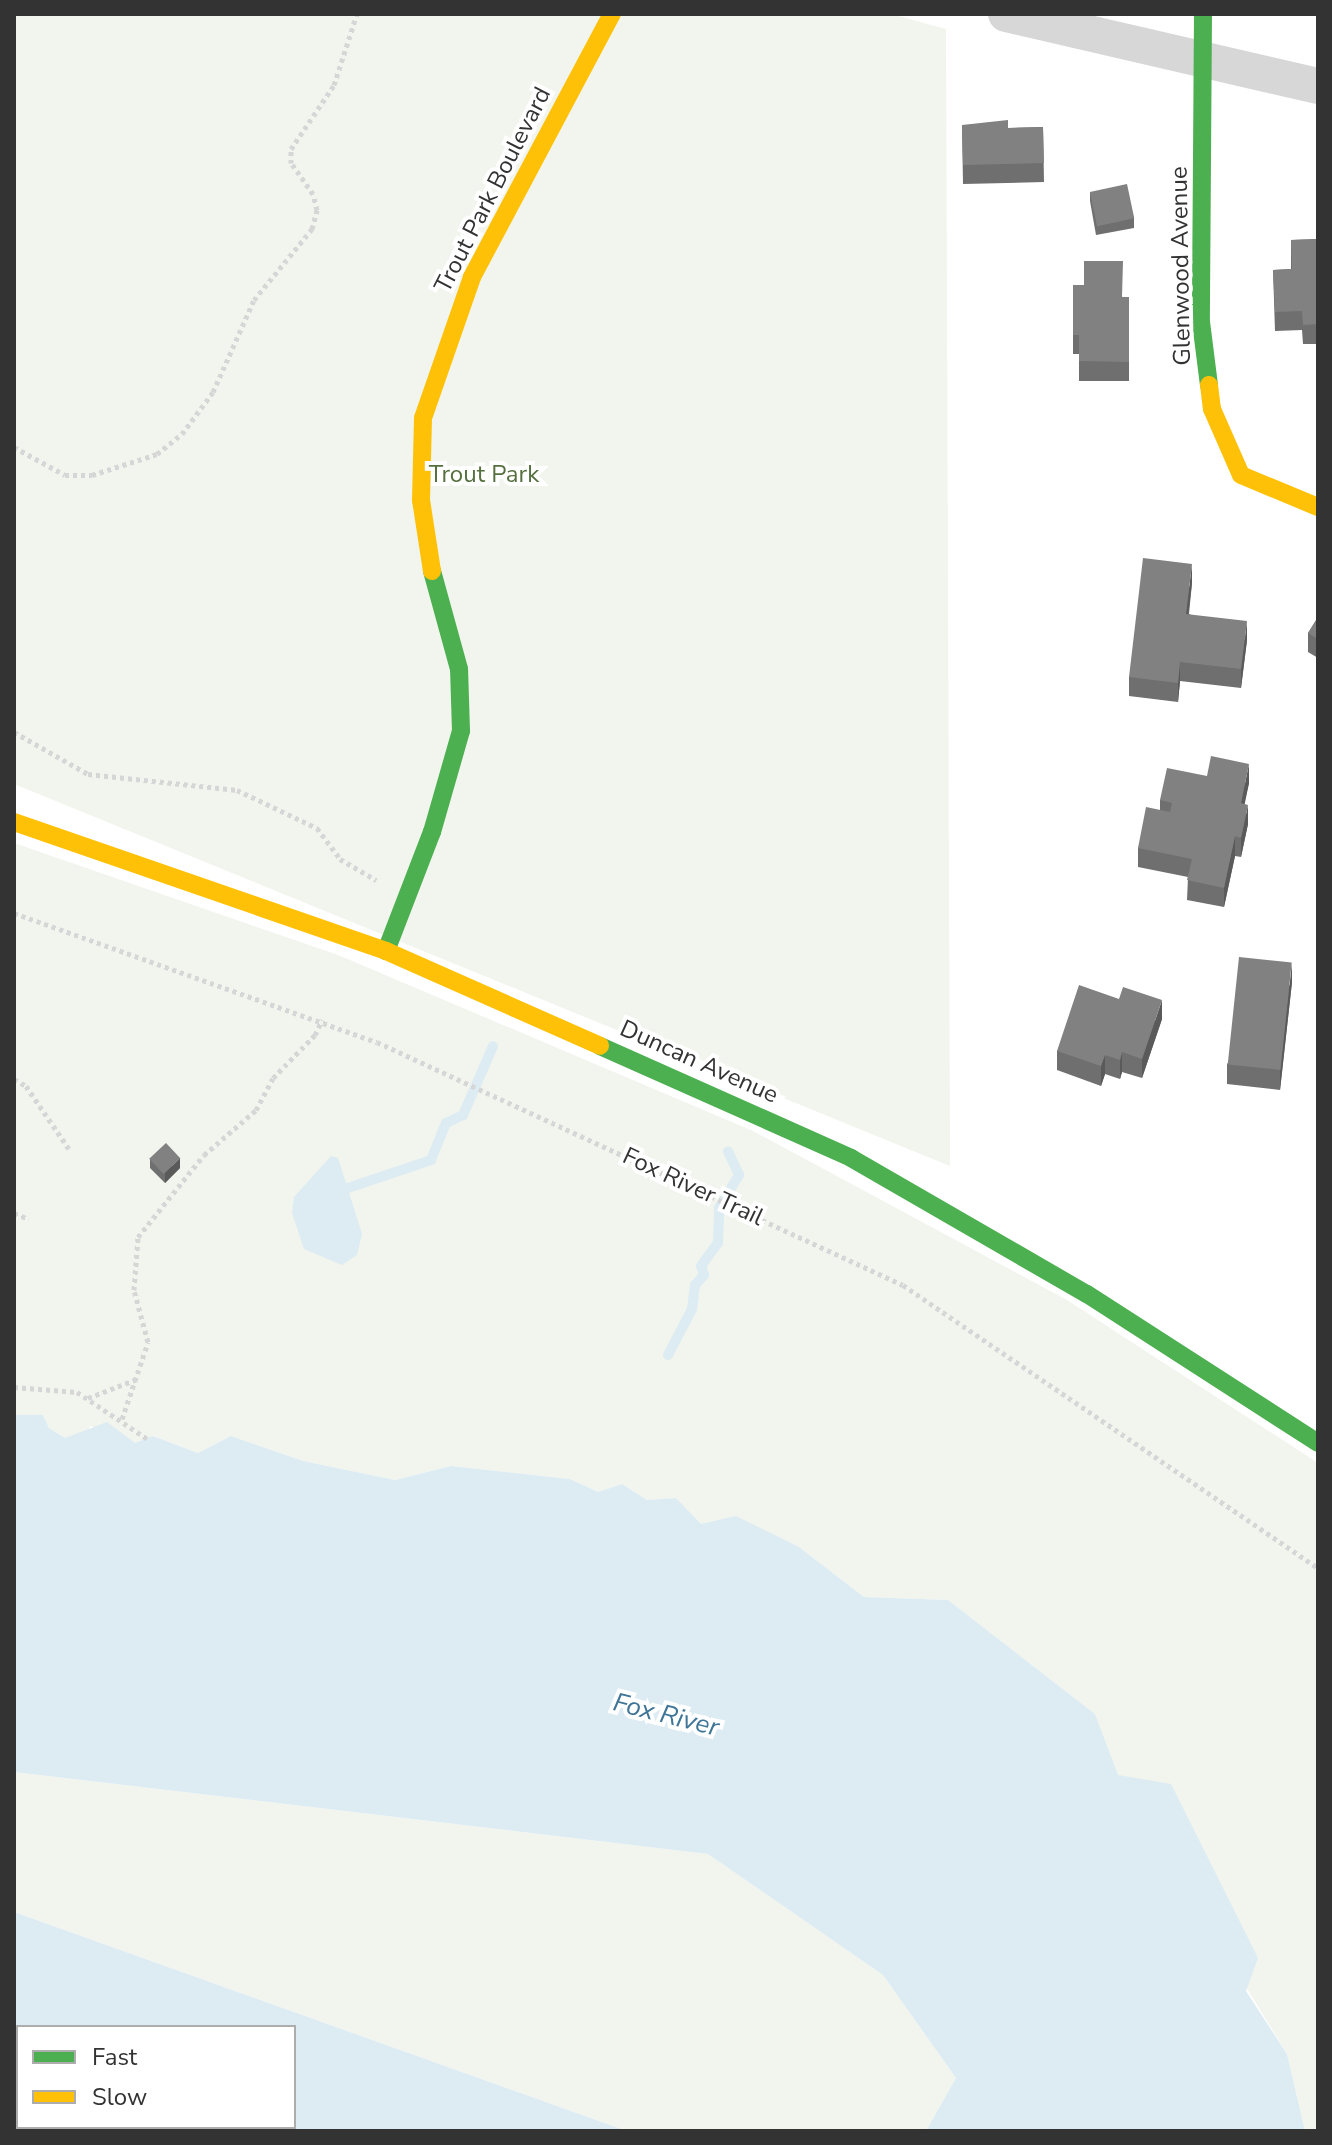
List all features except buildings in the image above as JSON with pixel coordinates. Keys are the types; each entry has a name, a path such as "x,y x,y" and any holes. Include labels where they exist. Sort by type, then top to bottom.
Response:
{"street":[{"name":"Trout Park Boulevard","path":"386,951 408,898 454,762 462,699 453,638 427,541 419,472 423,418 472,277 612,14"},
{"path":"1006,14 1204,63 1318,86"},
{"name":"Glenwood Avenue","path":"1203,14 1201,322 1212,409 1241,475 1318,507"},
{"name":"Duncan Avenue","path":"14,822 386,951 851,1158 1087,1294 1318,1443"}],"path":[{"path":"14,447 65,475 92,475 157,454 182,434 213,392 254,300 312,229 317,210 313,194 291,163 291,149 334,85 357,14"},
{"path":"14,732 88,774 237,790 317,828 340,859 408,898"},
{"name":"Fox River Trail","path":"14,913 322,1020 494,1094 903,1285 1318,1568"},
{"path":"122,1419 148,1342 134,1290 138,1237 204,1155 256,1110 273,1078 315,1035 322,1020"},
{"path":"14,1079 26,1086 69,1149"},
{"path":"14,1213 29,1219"},
{"path":"87,1399 137,1379"},
{"path":"14,1387 77,1392 122,1419 149,1440"}],"green space":[{"name":"Trout Park","path":"14,14 891,14 946,29 950,1166 14,784"},
{"path":"14,843 338,955 753,1131 1067,1300 1318,1463 1318,2131 1305,2131 1287,2054 1117,1775 1095,1714 948,1600 864,1597 799,1547 700,1524 676,1498 647,1500 622,1484 598,1492 570,1479 451,1466 395,1480 303,1461 231,1436 198,1453 154,1436 135,1443 91,1426 80,1437 65,1438 49,1428 43,1415 14,1415"},
{"path":"14,1772 708,1854 883,1975 956,2078 926,2131 627,2131 14,1912"}],"water":[{"path":"331,1156 338,1158 362,1234 357,1255 342,1265 304,1249 292,1213 294,1197"},
{"name":"Fox River","path":"14,1415 43,1415 49,1428 65,1438 107,1422 135,1443 153,1436 198,1453 231,1436 303,1461 395,1480 451,1466 570,1479 598,1492 622,1484 647,1500 676,1498 701,1524 736,1516 799,1547 864,1597 948,1600 1095,1714 1118,1775 1171,1784 1258,1958 1246,1991 1287,2054 1305,2131 926,2131 956,2078 883,1975 708,1854 14,1772"},
{"path":"14,1912 627,2131 14,2131"}],"waterway":[{"path":"345,1189 431,1160 446,1123 463,1115 493,1046"},
{"path":"668,1355 692,1309 695,1285 704,1275 701,1266 718,1243 719,1208 739,1175 728,1151"}],"traffic: fast":[{"path":"1203,14 1201,322 1209,385"},
{"path":"386,951 432,832 461,731 459,669 432,571"},
{"path":"600,1046 851,1158 1087,1294 1318,1443"}],"traffic: slow":[{"path":"432,571 421,500 423,418 472,277 612,14"},
{"path":"1209,385 1212,409 1241,475 1318,507"},
{"path":"14,822 386,951 600,1046"}]}
